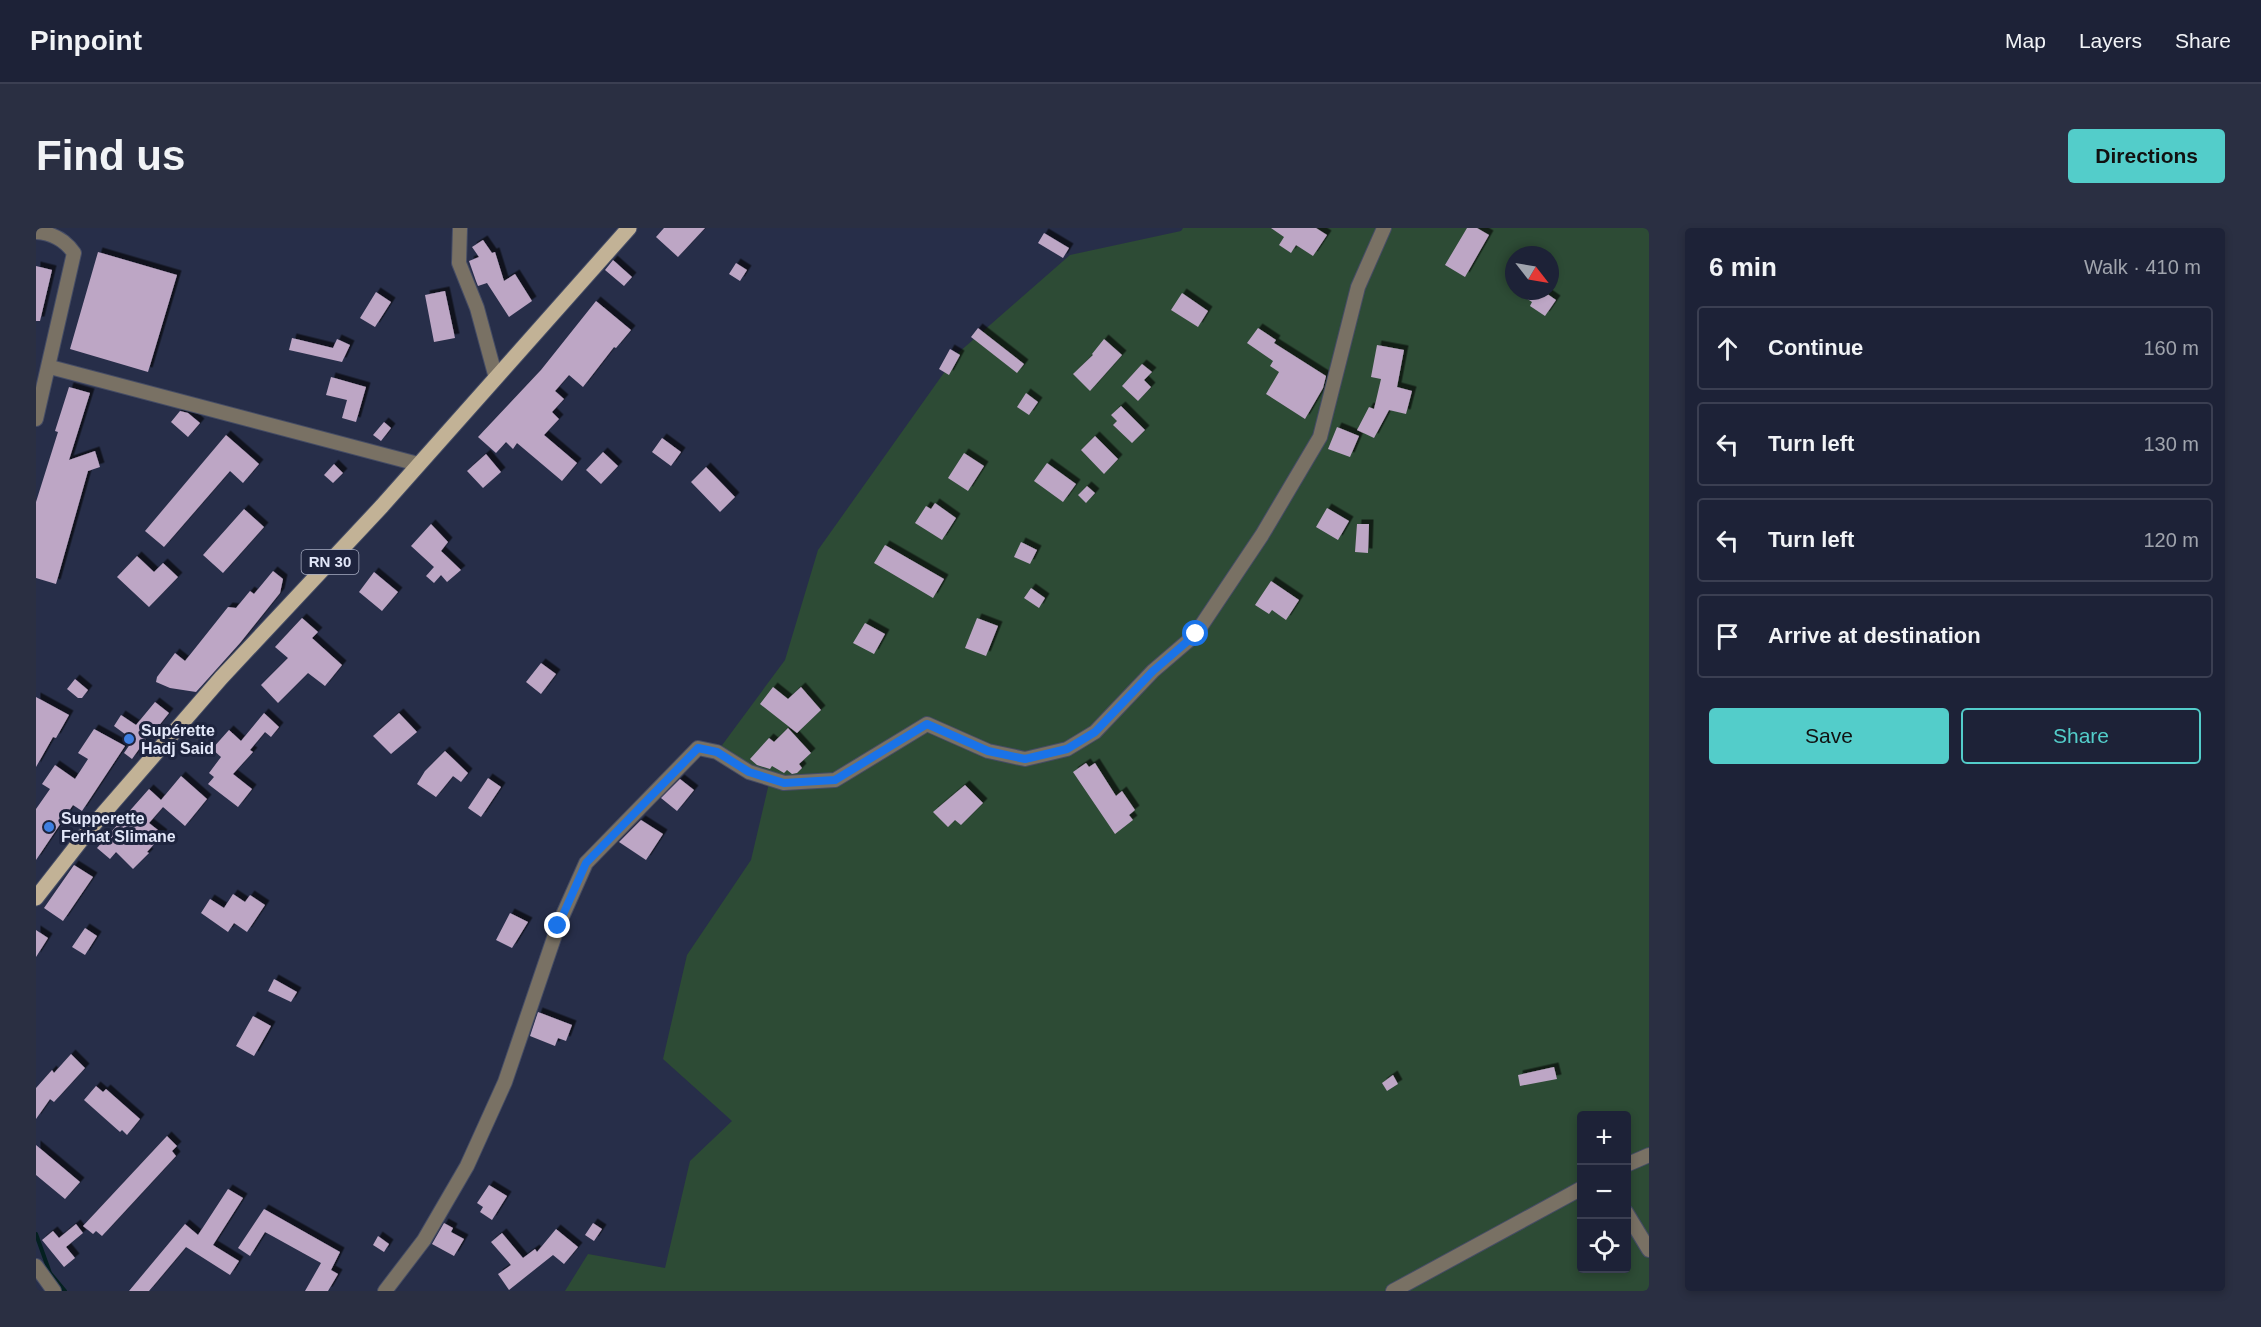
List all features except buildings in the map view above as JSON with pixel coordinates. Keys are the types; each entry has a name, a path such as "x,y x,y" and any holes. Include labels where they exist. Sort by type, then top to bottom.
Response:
{"main road":[{"name":"RN 30","path":"36,898 89,830 213,687 382,506 628,228"}],"street":[{"path":"460,228 459,263 477,308 496,378"},
{"path":"385,1291 424,1240 471,1155 505,1082 558,926 586,863 698,748 717,752 749,772 784,783 835,780 927,724 988,751 1025,759 1067,749 1095,732 1153,671 1196,634 1262,535 1320,437 1358,287 1384,228"},
{"path":"36,232 46,233 62,240 74,253 50,367 36,419"},
{"path":"50,367 418,464"},
{"path":"1631,1163 1649,1155"},
{"path":"1393,1291 1577,1190"},
{"path":"1630,1219 1649,1250"},
{"path":"36,1266 54,1291"}],"green space":[{"path":"1183,228 1649,228 1649,1291 565,1291 588,1254 665,1268 690,1161 732,1121 663,1059 687,955 751,860 770,779 717,752 785,660 818,550 958,353 1070,255 1181,231"}],"waterway":[{"path":"36,1234 50,1273 65,1291"}],"place":[{"name":"Supérette Hadj Said","path":"129,739"},
{"name":"Supperette Ferhat Slimane","path":"49,827"}],"route":[{"path":"558,926 586,863 698,748 717,752 749,772 784,783 835,780 927,724 988,751 1025,759 1067,749 1095,732 1153,671 1196,634"}]}
